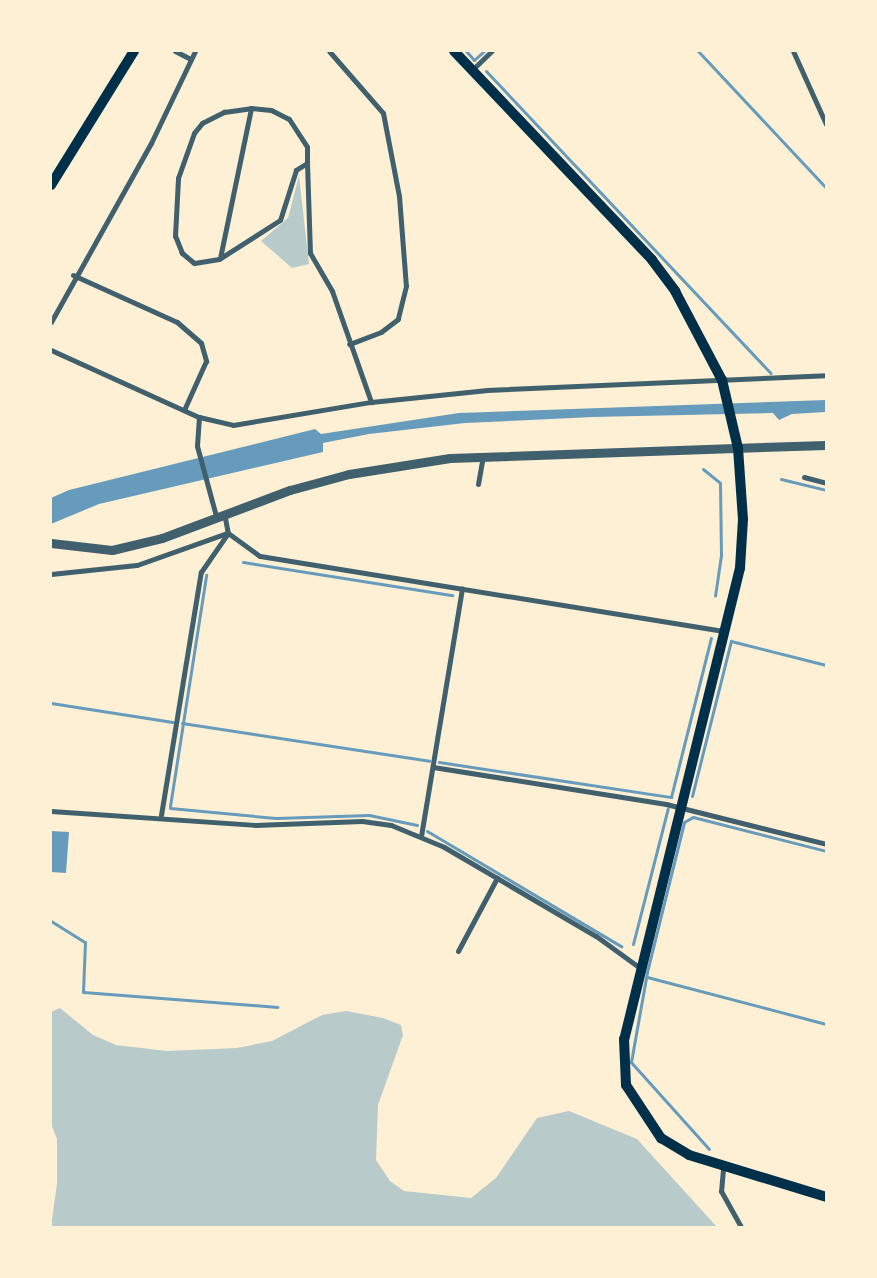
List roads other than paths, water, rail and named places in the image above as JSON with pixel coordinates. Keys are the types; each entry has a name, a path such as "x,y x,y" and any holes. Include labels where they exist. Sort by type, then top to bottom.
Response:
{"main road":[{"path":"51,186 134,51"},
{"path":"454,51 652,260 699,332 724,384 736,432 743,519 740,568 624,1039 626,1085 661,1138 723,1169 826,1196"}],"street":[{"path":"175,51 190,59"},
{"path":"51,322 73,275 151,143 195,51"},
{"path":"328,51 383,113 399,196 406,286 405,302 394,323 349,344"},
{"path":"472,70 492,51"},
{"path":"793,51 826,124"},
{"path":"307,163 296,170 280,220 220,258 202,265 182,253 174,226 178,178 194,133 202,123 224,112 251,108 271,110 296,126 307,147 310,253 332,292 349,344 372,402"},
{"path":"220,258 251,108"},
{"path":"73,275 177,322 201,343 206,361 184,410"},
{"path":"51,350 199,418 242,425 372,402 487,390 724,384 826,375"},
{"path":"199,418 197,446 213,504 220,514 228,533 260,556 725,631"},
{"path":"52,544 112,550 162,538 220,514 349,474 483,456 826,445"},
{"path":"478,484 483,456"},
{"path":"804,477 826,483"},
{"path":"51,574 137,565 228,533"},
{"path":"162,815 201,572 228,533"},
{"path":"420,836 434,767 462,588"},
{"path":"434,767 680,807 826,844"},
{"path":"51,811 162,815 255,825 362,821 420,836 497,878 640,968"},
{"path":"458,951 497,878"},
{"path":"723,1169 721,1191 741,1227"}],"water":[{"path":"826,400 826,412 792,414 779,420 773,413 593,417 465,423 369,434 323,443 323,452 99,504 51,524 51,498 69,490 315,429 321,434 459,413"},
{"path":"51,831 69,832 66,873 51,872"}],"waterway":[{"path":"466,51 474,60 484,51"},
{"path":"698,51 826,188"},
{"path":"486,71 771,373"},
{"path":"703,469 720,483 721,555 715,596"},
{"path":"781,479 826,490"},
{"path":"243,562 452,595"},
{"path":"170,806 206,575"},
{"path":"439,762 671,797 711,638"},
{"path":"692,796 731,641 826,665"},
{"path":"51,703 173,722"},
{"path":"182,723 429,761"},
{"path":"170,808 276,818 369,815 417,825"},
{"path":"633,944 668,808"},
{"path":"709,1149 631,1062 647,972 684,822 693,817 826,851"},
{"path":"427,831 621,946"},
{"path":"51,921 85,942 83,992 277,1007"},
{"path":"647,977 826,1024"}]}
